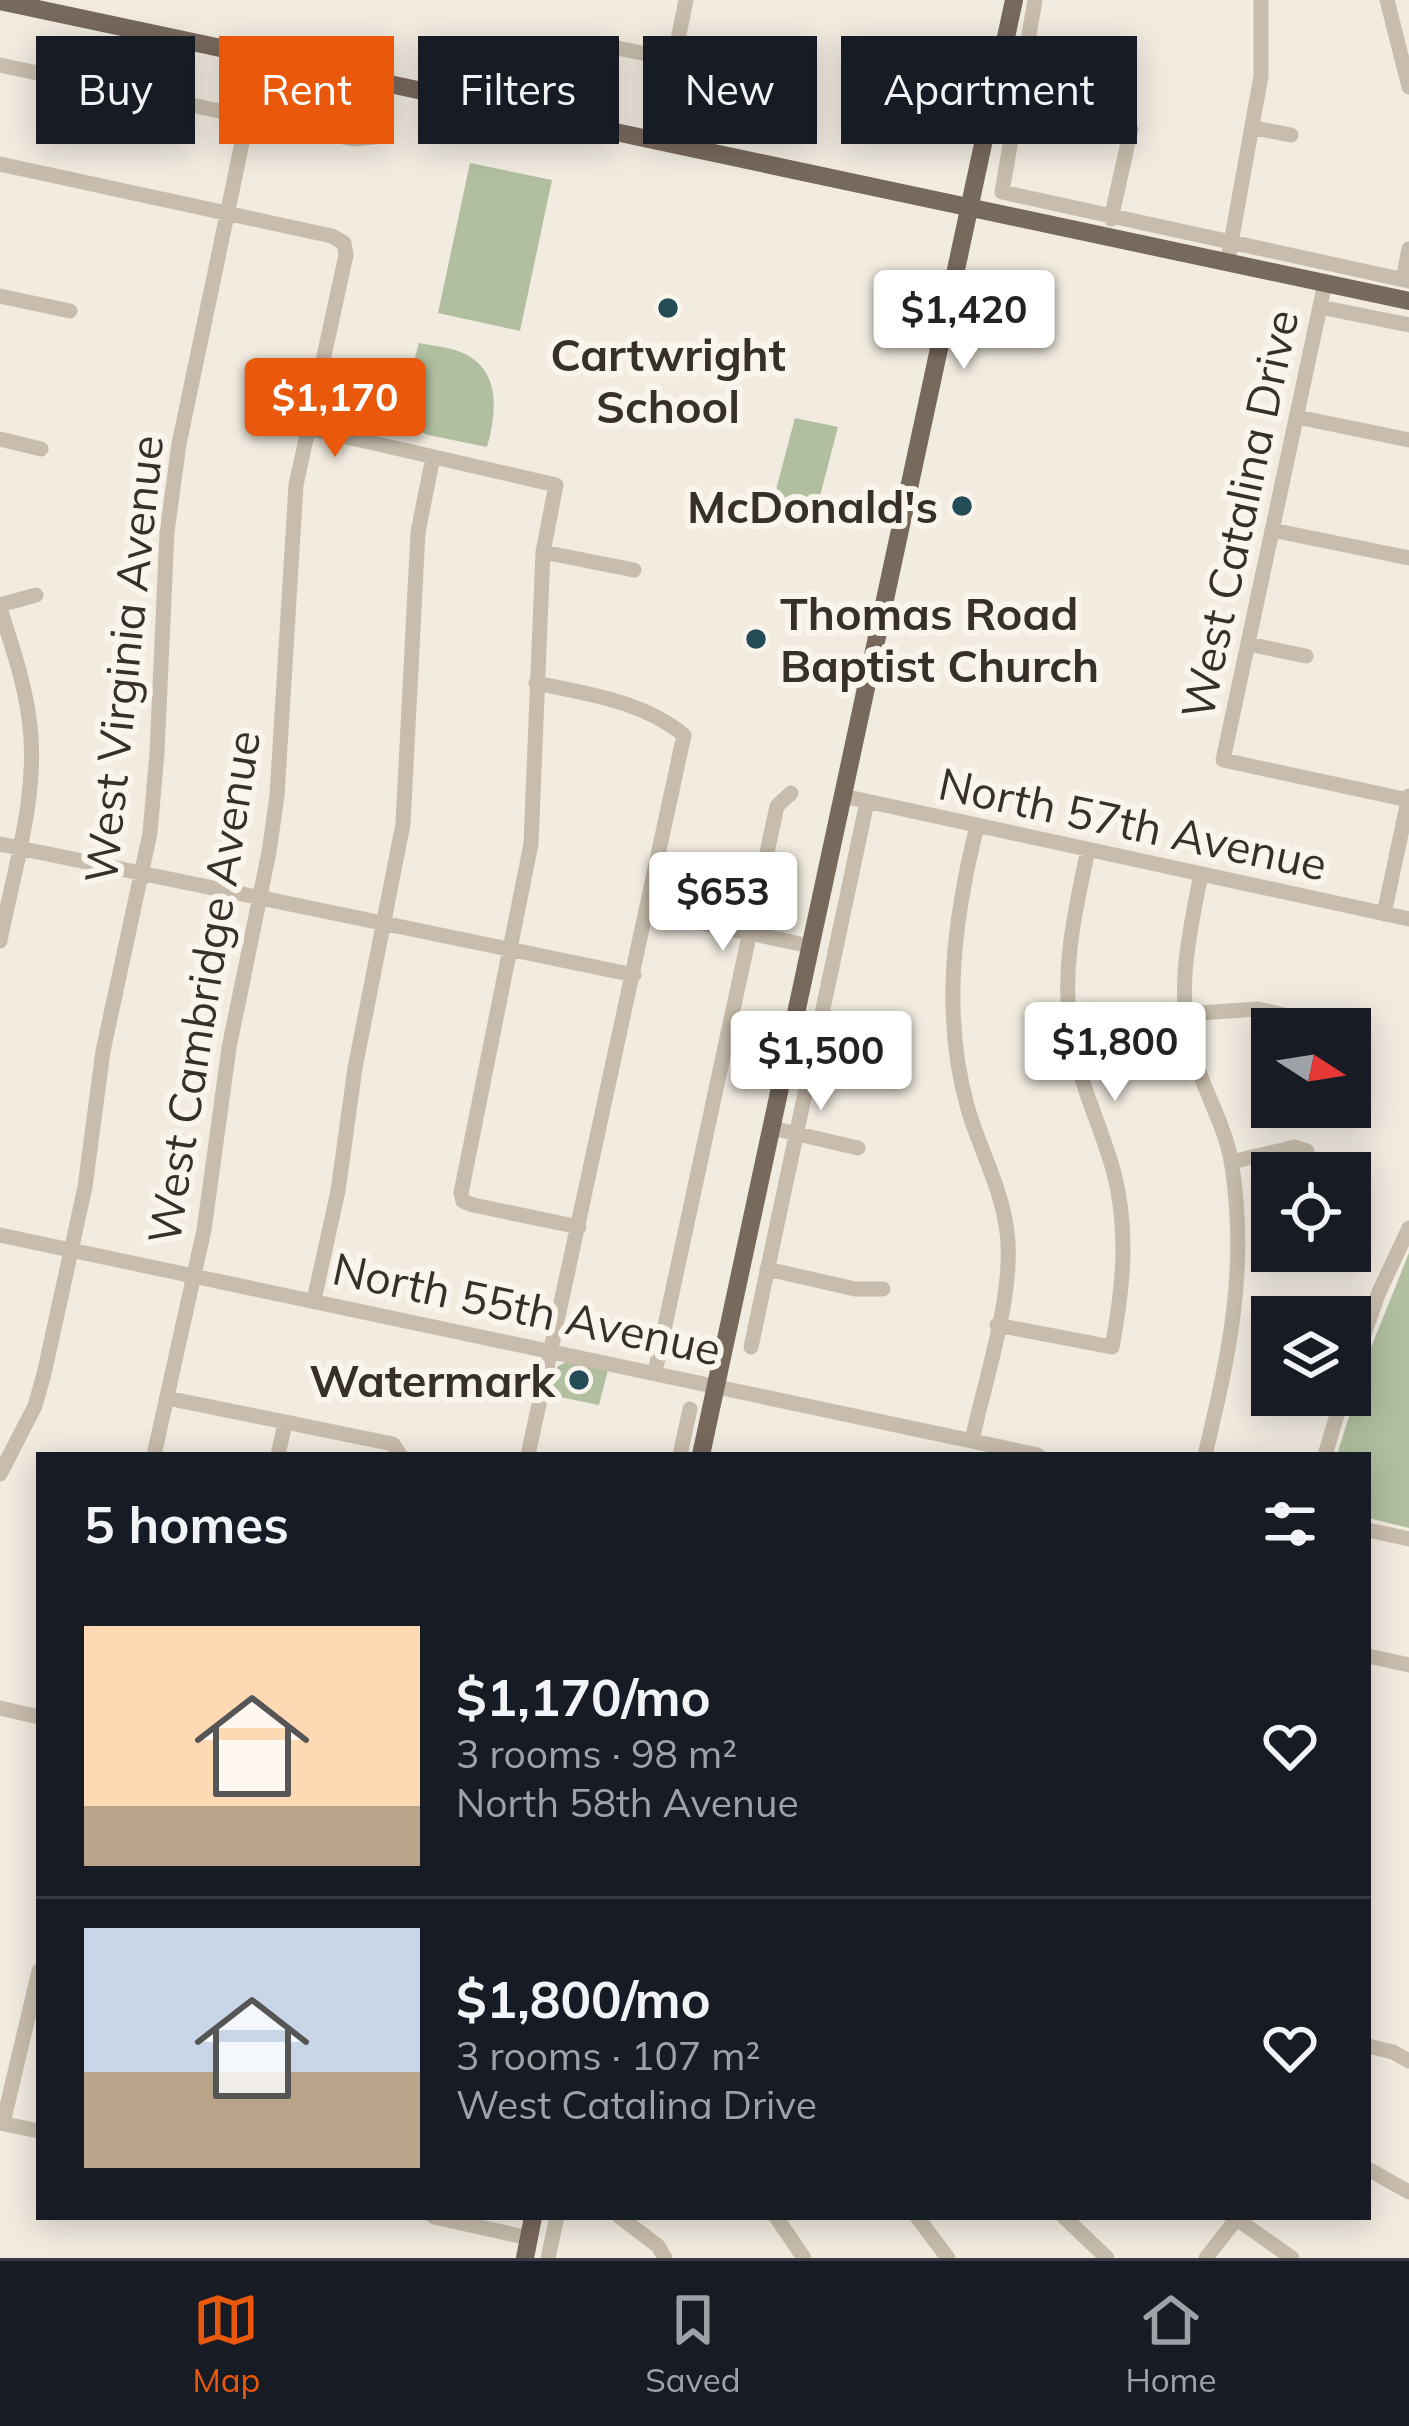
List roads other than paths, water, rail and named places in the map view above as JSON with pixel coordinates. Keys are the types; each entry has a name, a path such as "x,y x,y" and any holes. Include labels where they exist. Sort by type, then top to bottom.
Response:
{"main road":[{"path":"701,1452 1014,0"},
{"path":"0,1 219,48"},
{"path":"394,86 643,139"},
{"path":"666,144 971,210 1229,254 1325,284 1409,301"}],"street":[{"path":"679,36 686,0"},
{"path":"1036,0 1002,192 1229,254 1406,280 1409,249"},
{"name":"West Catalina Drive","path":"1229,254 1255,128 1261,0"},
{"path":"1387,0 1409,88"},
{"path":"0,65 219,111"},
{"path":"1255,128 1291,135"},
{"name":"West Virginia Avenue","path":"0,1474 34,1406 73,1251 92,1149 103,1052 154,798 167,532 179,444 242,144"},
{"path":"1111,219 1127,144"},
{"path":"0,164 228,213"},
{"name":"West Cambridge Avenue","path":"155,1452 194,1274 229,1048 261,898 277,796 296,485 346,256 344,243 332,236 228,213"},
{"name":"West Catalina Drive","path":"1325,284 1223,760 1409,798"},
{"path":"0,296 70,310"},
{"path":"1320,307 1409,326"},
{"path":"1297,417 1409,440"},
{"path":"308,428 556,485 543,552 531,844 473,1119 463,1202 579,1228"},
{"path":"0,439 41,449"},
{"path":"314,1300 338,1192 347,1110 403,824 418,532 433,457"},
{"path":"1272,530 1409,558"},
{"path":"543,552 634,570"},
{"path":"0,940 31,788 31,735 0,606 36,595"},
{"path":"1248,644 1306,656"},
{"path":"529,1452 684,735 667,721 626,703 536,683"},
{"path":"655,1372 777,806 791,794"},
{"name":"North 57th Avenue","path":"843,796 1409,919"},
{"path":"1384,914 1409,798"},
{"path":"751,1347 867,802"},
{"path":"972,1440 1009,1271 1007,1230 995,1183 967,1107 954,998 952,960 961,890 977,826"},
{"path":"0,844 634,975"},
{"path":"997,1325 1112,1347 1124,1284 1121,1208 1113,1171 1081,1085 1066,981 1088,850"},
{"path":"1201,874 1183,979 1185,1014 1194,1057 1213,1098 1232,1162 1240,1260 1232,1343 1206,1452"},
{"path":"646,911 810,946"},
{"path":"1185,1014 1251,1010"},
{"path":"772,1128 858,1148"},
{"path":"1232,1162 1294,1147 1307,1151"},
{"path":"1371,1314 1409,1228"},
{"name":"North 55th Avenue","path":"0,1235 1025,1452"},
{"path":"767,1269 855,1289 883,1289"},
{"path":"167,1398 393,1444 400,1452"},
{"path":"681,1452 690,1409"},
{"path":"1326,1452 1337,1416"},
{"path":"279,1452 285,1423"},
{"path":"1371,1531 1409,1539"},
{"path":"1371,1657 1409,1665"},
{"path":"0,1708 36,1716"},
{"path":"36,1983 2,2123 36,2130"},
{"path":"1371,2048 1409,2061"},
{"path":"1371,2171 1409,2192"},
{"path":"443,2220 527,2248"},
{"path":"548,2258 556,2220"},
{"path":"624,2220 658,2246 665,2258"},
{"path":"778,2220 804,2258"},
{"path":"919,2220 948,2258"},
{"path":"1067,2220 1107,2258"},
{"path":"1207,2258 1236,2220"},
{"path":"1240,2220 1292,2258"}],"place":[{"name":"Cartwright School","path":"668,308"},
{"name":"McDonald's","path":"962,506"},
{"name":"Thomas Road Baptist Church","path":"756,639"},
{"name":"Watermark","path":"579,1380"}]}
